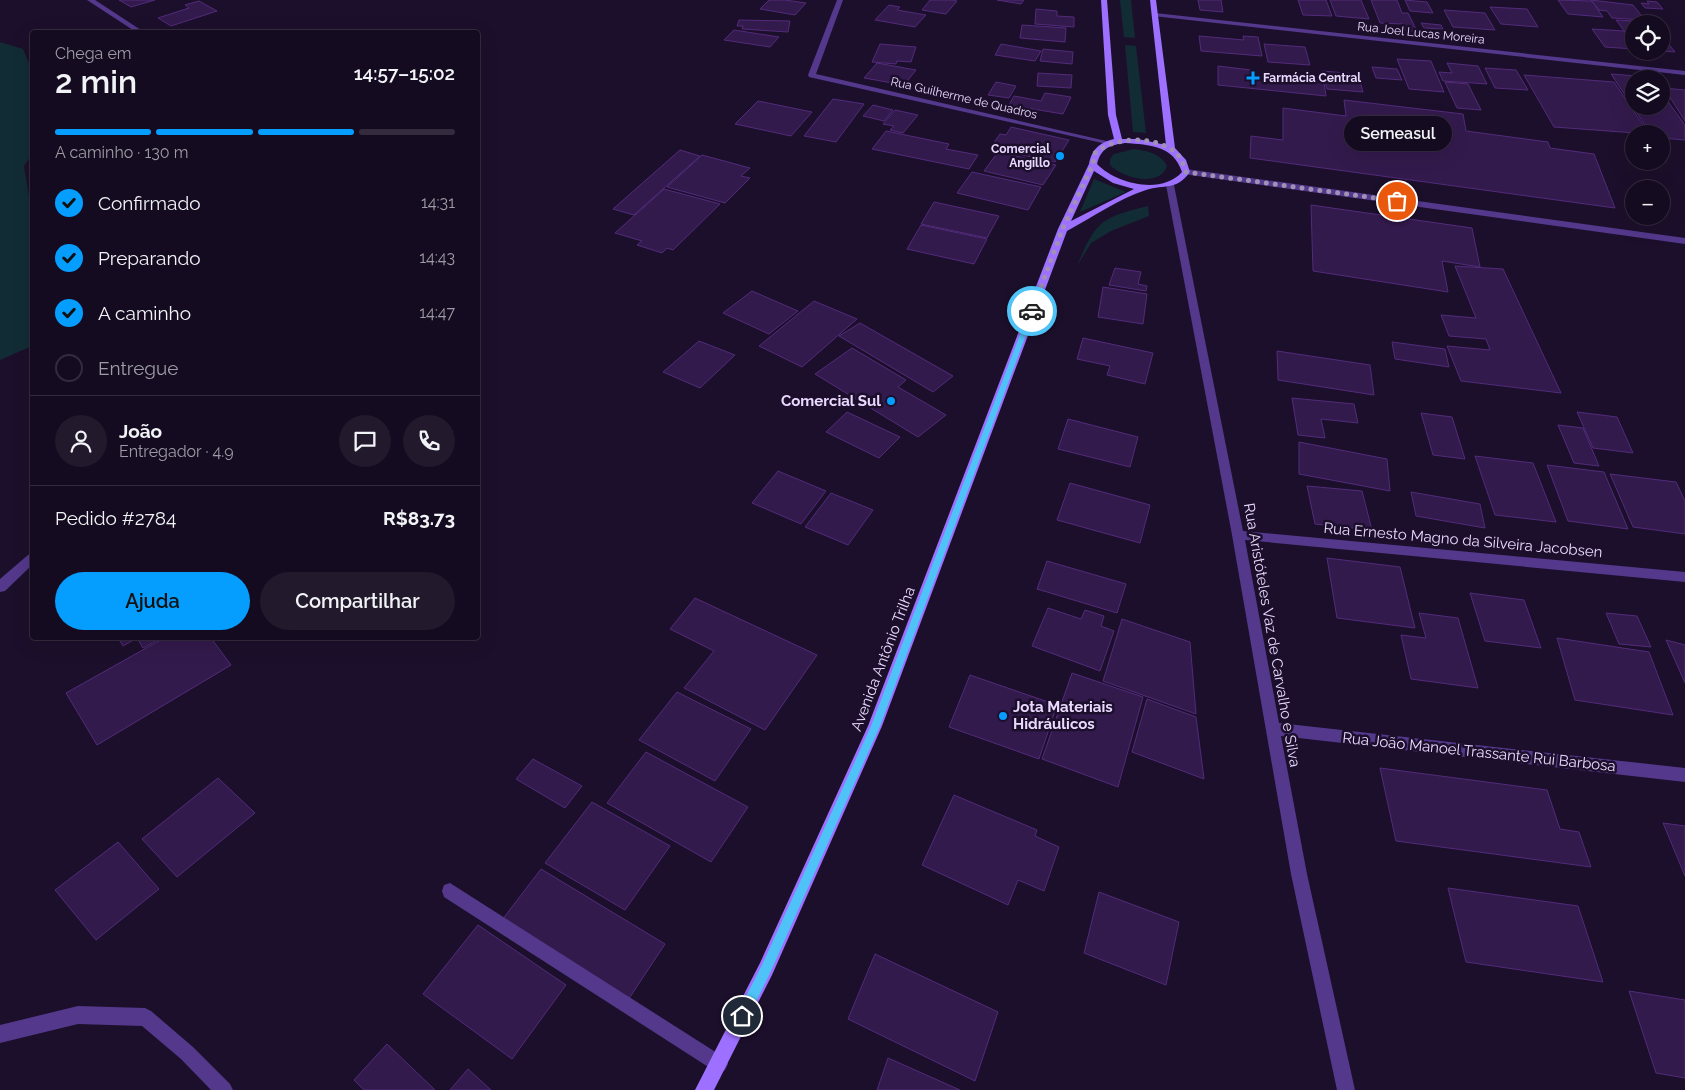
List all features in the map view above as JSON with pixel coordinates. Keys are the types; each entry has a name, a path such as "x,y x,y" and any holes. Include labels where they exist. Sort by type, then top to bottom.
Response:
{"main road":[{"path":"1063,228 1145,188 1170,185 1180,179 1186,172 1182,160 1171,149 1148,141 1114,142 1104,0"},
{"path":"1153,0 1171,149"},
{"name":"Avenida Antônio Trilha","path":"704,1090 766,969 875,726 1063,228 1093,164 1095,153 1114,142"},
{"path":"1093,164 1100,172 1112,180 1145,188"}],"street":[{"path":"90,0 137,30"},
{"name":"Rua Guilherme de Quadros","path":"840,0 812,76 1114,142"},
{"name":"Rua Joel Lucas Moreira","path":"1155,15 1685,73"},
{"path":"1186,172 1685,241"},
{"name":"Rua Aristóteles Vaz de Carvalho e Silva","path":"1170,185 1238,535 1299,874 1346,1090"},
{"name":"Rua Ernesto Magno da Silveira Jacobsen","path":"1238,535 1685,577"},
{"path":"0,587 30,560"},
{"name":"Rua João Manoel Trassante Rui Barbosa","path":"1273,729 1685,774"},
{"path":"450,891 719,1064"},
{"path":"0,1034 78,1015 145,1017 187,1053 224,1090"}],"shaded area":[{"path":"1120,0 1131,0 1135,38 1124,37"},
{"path":"0,42 23,49 30,66 30,157 24,166 30,203 30,347 0,360"},
{"path":"1125,45 1136,46 1146,133 1133,132"},
{"path":"1134,149 1157,155 1161,158 1167,166 1163,173 1157,177 1140,179 1123,174 1110,165 1110,159 1114,154"},
{"path":"1094,179 1126,192 1080,212"},
{"path":"1148,206 1149,216 1111,231 1091,243 1077,266 1095,230 1109,218"}],"building":[{"path":"119,0 155,0 131,7"},
{"path":"769,0 806,3 795,15 760,9"},
{"path":"930,0 957,1 946,14 922,10"},
{"path":"997,0 1024,0 1021,4"},
{"path":"1198,0 1221,0 1223,12 1200,10"},
{"path":"1298,0 1326,0 1332,16 1303,15"},
{"path":"1330,0 1361,0 1369,19 1336,16"},
{"path":"1371,0 1397,0 1402,13 1408,13 1417,31 1406,31 1403,24 1380,23"},
{"path":"1405,0 1427,2 1433,13 1410,11"},
{"path":"1558,0 1592,1 1603,17 1568,14"},
{"path":"1591,0 1633,5 1641,15 1625,15 1625,19 1612,18 1607,11 1599,10"},
{"path":"199,1 217,11 171,26 158,18 189,8 185,5"},
{"path":"1647,1 1657,2 1663,9 1645,8 1641,3 1649,4"},
{"path":"889,5 900,7 897,10 926,15 915,27 875,20"},
{"path":"1490,7 1527,9 1538,27 1501,24"},
{"path":"1036,9 1057,11 1057,16 1074,17 1074,27 1035,24"},
{"path":"1444,10 1485,13 1495,30 1453,27"},
{"path":"739,20 790,21 788,32 742,29 743,26 737,26"},
{"path":"1616,20 1625,21 1625,32"},
{"path":"1421,23 1441,25 1443,29 1424,28"},
{"path":"1022,25 1066,28 1065,42 1020,38"},
{"path":"1592,29 1624,31 1625,48 1605,47"},
{"path":"734,30 779,37 770,47 724,40"},
{"path":"1199,36 1244,40 1243,36 1258,37 1262,56 1201,51"},
{"path":"880,44 916,47 911,62 897,61 896,64 872,62"},
{"path":"1001,44 1041,51 1035,61 995,55"},
{"path":"1264,44 1305,47 1310,65 1268,62"},
{"path":"1043,49 1073,52 1072,64 1040,61"},
{"path":"1397,59 1431,61 1444,92 1409,89"},
{"path":"877,63 916,70 904,85 864,78"},
{"path":"1447,63 1478,66 1487,84 1443,81 1439,72 1452,73"},
{"name":"Farmácia Central","path":"1218,66 1251,70 1251,75 1324,82 1326,96 1218,85"},
{"path":"1372,67 1397,69 1402,80 1376,78"},
{"path":"1485,68 1516,70 1528,90 1495,88"},
{"path":"1322,71 1358,74 1363,92 1327,89"},
{"path":"1038,73 1072,75 1071,88 1037,86"},
{"path":"1611,74 1625,75 1625,95"},
{"path":"1524,75 1614,82 1625,98 1625,115 1636,115 1643,125 1625,125 1625,132 1554,127"},
{"path":"996,82 1016,86 1009,98 988,95"},
{"path":"1445,82 1468,84 1481,110 1457,108"},
{"path":"1670,89 1685,90 1685,121 1670,97"},
{"path":"1045,93 1071,97 1063,114 1009,105 1014,96 1041,101"},
{"path":"833,99 864,104 836,142 804,136"},
{"path":"1344,100 1463,114 1466,131 1548,142 1550,148 1594,154 1615,208 1250,158 1251,136 1283,140 1283,108 1346,116"},
{"path":"758,101 812,112 791,136 735,124"},
{"path":"1670,104 1685,125 1685,140 1670,139 1670,125 1645,125 1638,115 1670,115"},
{"path":"873,105 893,110 884,121 863,116"},
{"path":"895,110 918,115 903,133 890,130 894,126 883,124"},
{"path":"1011,127 1069,140 1055,162 990,148 1000,134 1006,135"},
{"path":"886,131 949,144 946,149 978,155 969,169 872,149"},
{"path":"680,150 700,156 634,215 613,209"},
{"path":"998,152 1056,165 1043,185 984,171"},
{"path":"702,155 750,168 741,176 750,178 725,203 667,187"},
{"path":"972,172 1041,187 1028,210 957,193"},
{"path":"664,189 720,204 673,250 667,248 662,253 637,245 642,241 615,233"},
{"path":"934,202 999,216 987,238 921,224"},
{"path":"1311,205 1472,228 1480,267 1442,261 1448,292 1313,271"},
{"path":"921,225 987,239 974,264 907,249"},
{"path":"1455,266 1503,269 1561,393 1461,381 1447,346 1490,350 1486,339 1449,336 1441,315 1476,318"},
{"path":"1115,268 1141,272 1138,284 1147,286 1146,291 1109,285"},
{"path":"1103,287 1147,294 1143,324 1098,317"},
{"path":"752,291 798,311 769,334 723,313"},
{"path":"814,301 857,319 802,367 759,346"},
{"path":"860,323 953,376 933,392 839,336"},
{"path":"1083,338 1153,353 1145,384 1107,375 1110,366 1077,359"},
{"path":"699,341 735,355 700,388 663,372"},
{"path":"1392,342 1445,349 1449,367 1395,359"},
{"name":"Comercial Sul","path":"852,348 906,380 898,387 946,415 918,437 815,374"},
{"path":"1277,351 1370,365 1374,395 1278,380"},
{"path":"1292,398 1354,404 1358,423 1321,419 1325,438 1298,435"},
{"path":"847,412 900,437 879,458 826,432"},
{"path":"1577,412 1617,417 1633,453 1593,448"},
{"path":"1421,413 1452,417 1465,459 1433,455"},
{"path":"1068,419 1138,437 1130,467 1058,449"},
{"path":"1558,425 1583,428 1599,466 1574,463"},
{"path":"1299,442 1387,459 1390,491 1299,474"},
{"path":"1475,456 1533,463 1556,522 1495,515"},
{"path":"1547,465 1604,472 1628,529 1568,521"},
{"path":"778,471 826,491 801,524 752,503"},
{"path":"1610,474 1676,482 1685,501 1685,534 1633,527"},
{"path":"1070,483 1150,505 1140,543 1057,520"},
{"path":"1307,486 1362,491 1372,530 1315,524"},
{"path":"1411,492 1480,504 1485,528 1416,516"},
{"path":"831,493 873,510 848,545 805,527"},
{"path":"1327,558 1400,567 1415,628 1337,618"},
{"path":"1047,561 1126,584 1117,613 1037,589"},
{"path":"1470,593 1524,600 1541,648 1485,641"},
{"path":"695,598 817,655 765,730 684,688 714,651 670,629"},
{"path":"1048,608 1081,619 1085,610 1104,616 1101,626 1114,631 1100,671 1032,646"},
{"path":"1419,613 1458,618 1478,688 1411,679 1401,635 1426,638"},
{"path":"1606,613 1637,616 1651,647 1619,644"},
{"path":"1122,619 1190,642 1196,714 1103,681"},
{"path":"1557,638 1649,652 1673,715 1575,700"},
{"path":"119,640 134,640 123,646"},
{"path":"138,640 157,640 143,648"},
{"path":"160,640 212,640 231,665 97,745 66,693"},
{"path":"1666,640 1685,645 1685,683"},
{"path":"1072,673 1143,697 1118,787 1042,759"},
{"name":"Jota Materiais Hidráulicos","path":"970,675 1057,705 1039,759 949,727"},
{"path":"677,692 751,729 715,781 639,740"},
{"path":"1147,699 1196,717 1204,779 1132,752"},
{"path":"646,752 748,807 711,862 607,803"},
{"path":"533,759 582,786 565,808 516,779"},
{"path":"1380,768 1547,790 1560,829 1579,832 1591,867 1396,841"},
{"path":"218,778 255,813 177,877 142,839"},
{"path":"954,795 1037,830 1035,836 1059,847 1044,891 1018,880 1008,905 922,865"},
{"path":"592,802 670,846 625,910 545,863"},
{"path":"1663,823 1685,826 1685,876"},
{"path":"118,842 159,889 96,940 55,890"},
{"path":"541,869 665,944 628,1000 502,920"},
{"path":"1448,888 1578,906 1603,982 1466,962"},
{"path":"1099,892 1179,922 1166,985 1084,953"},
{"path":"478,925 566,985 512,1059 423,994"},
{"path":"875,954 998,1012 975,1081 848,1019"},
{"path":"1629,991 1685,1000 1685,1078 1656,1073"},
{"path":"387,1044 435,1090 364,1090 354,1080"},
{"path":"888,1058 960,1090 877,1090"},
{"path":"468,1069 491,1090 450,1090"}],"way so far":[{"path":"1032,311 1063,228 1093,164 1095,153 1111,143 1118,141 1148,141 1171,149 1182,160 1186,172 1397,201"}],"place":[{"name":"Farmácia Central","path":"1253,78"},
{"name":"Comercial Angillo","path":"1060,156"},
{"name":"Semeasul","path":"1397,201"},
{"name":"Comercial Sul","path":"891,401"},
{"name":"Jota Materiais Hidráulicos","path":"1003,716"}],"route":[{"path":"742,1016 766,969 875,726 1032,311"}]}
